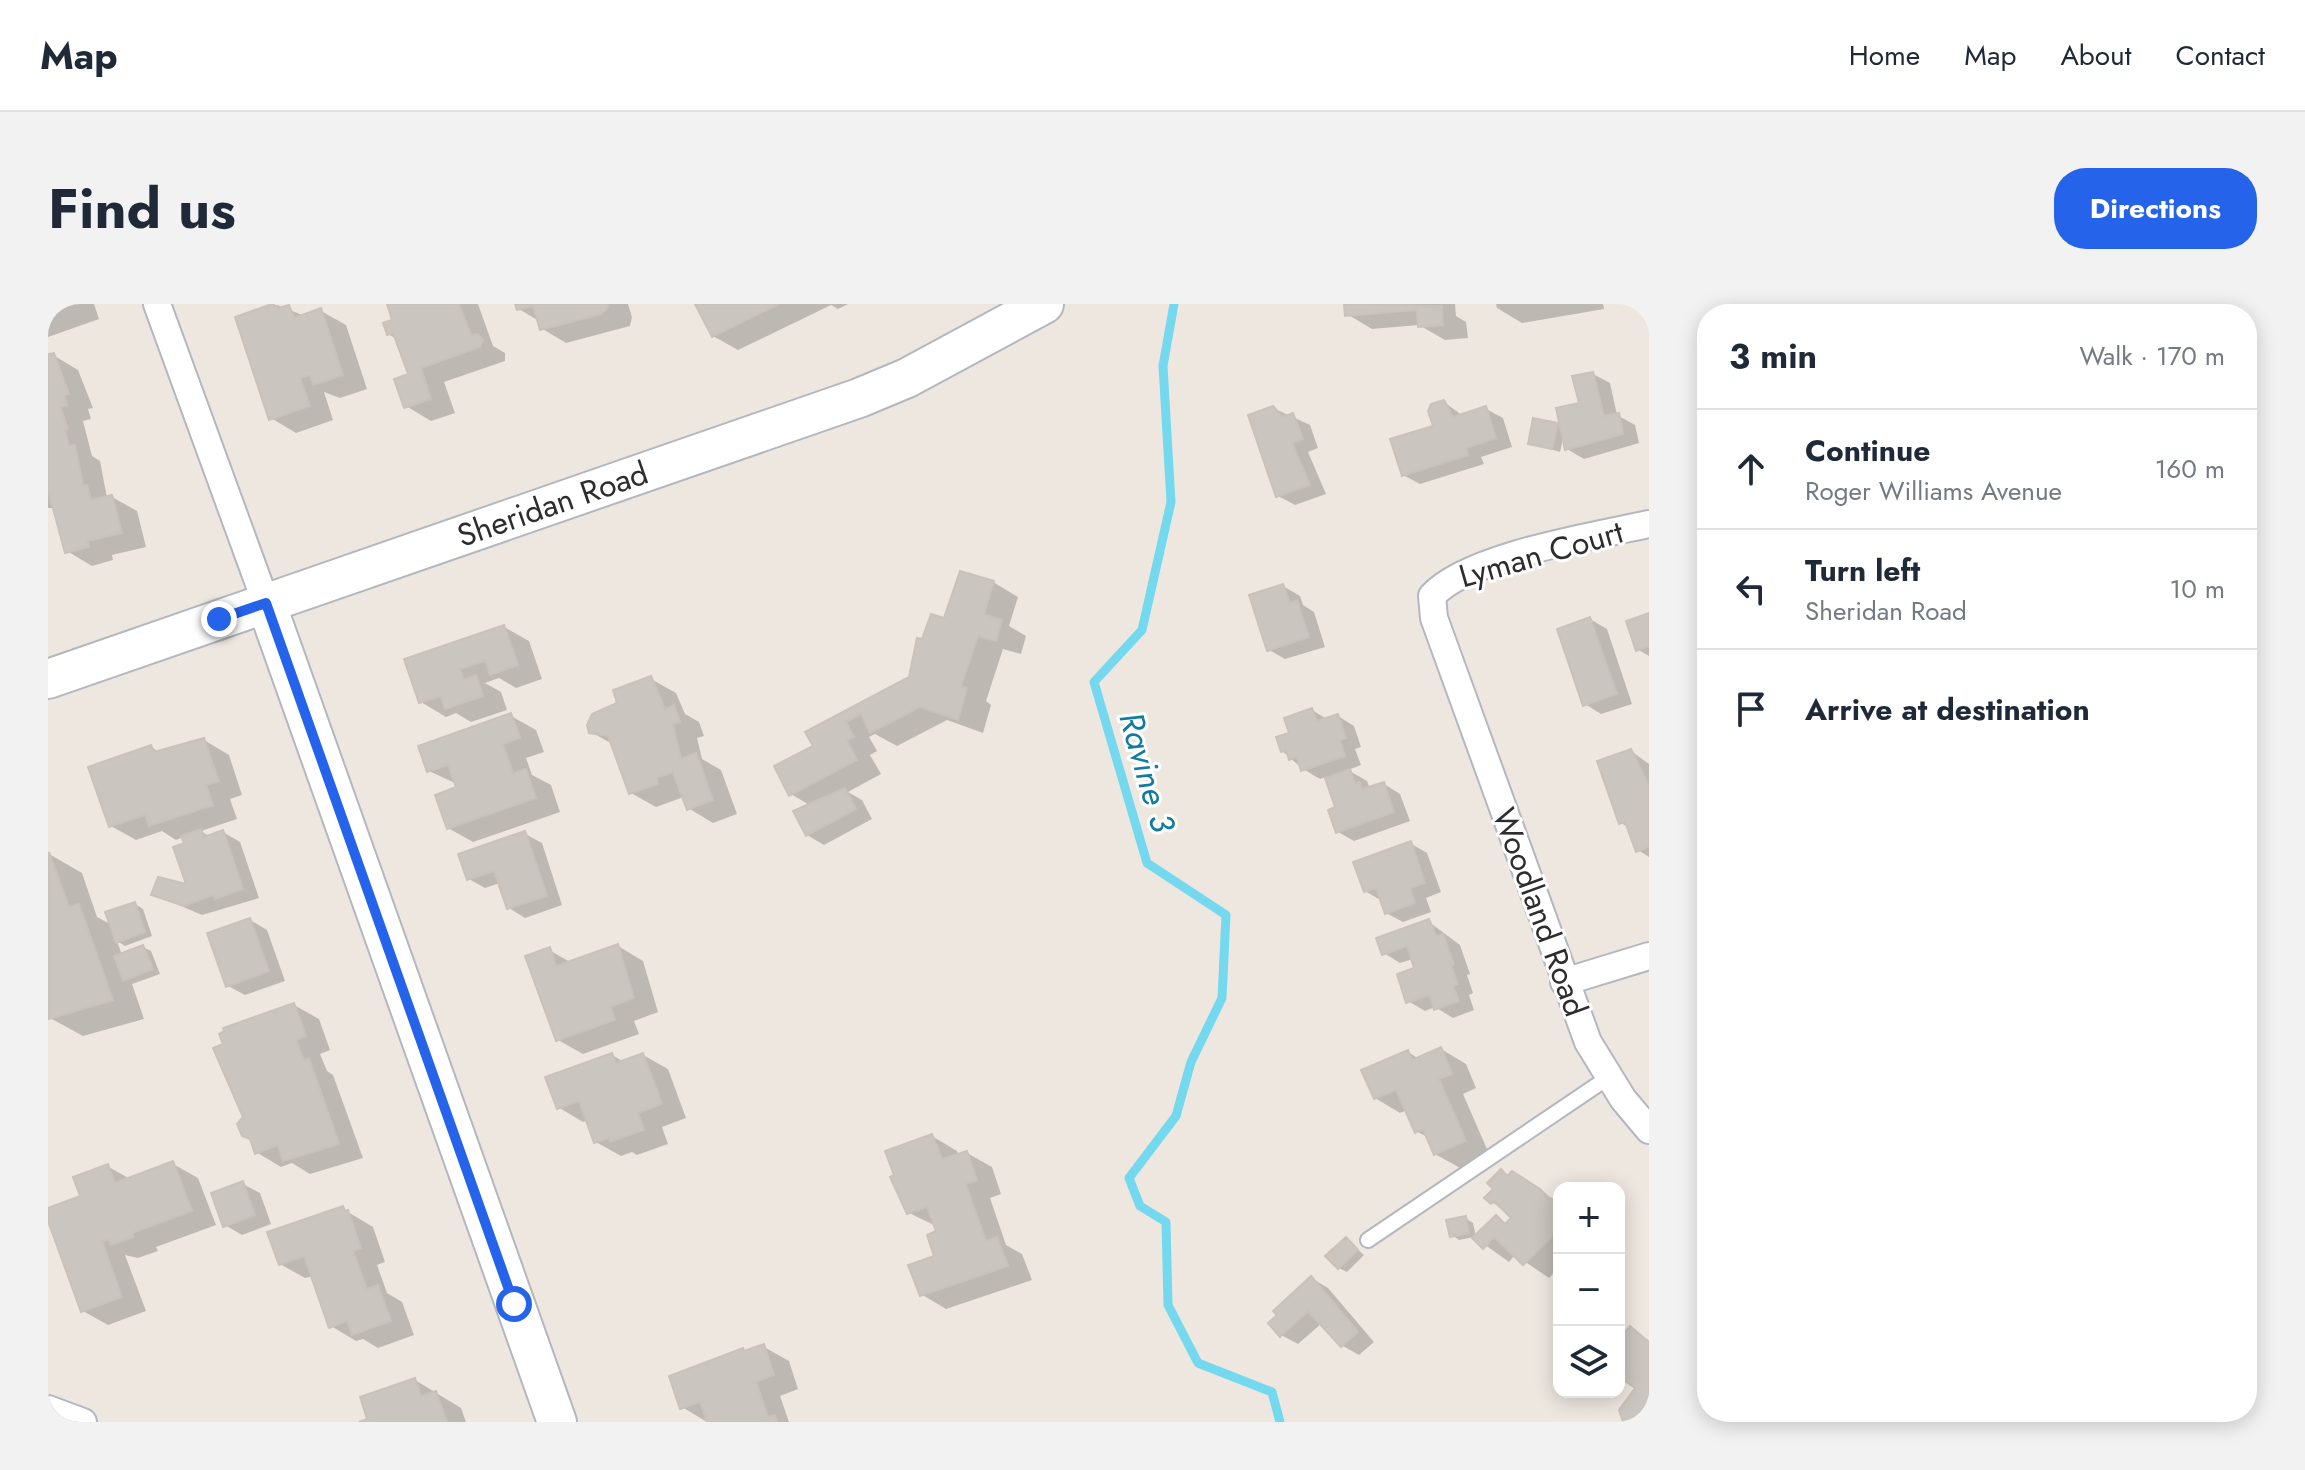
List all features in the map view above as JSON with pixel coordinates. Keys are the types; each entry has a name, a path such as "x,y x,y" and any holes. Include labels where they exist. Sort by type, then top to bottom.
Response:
{"street":[{"path":"157,304 557,1422"},
{"name":"Sheridan Road","path":"48,679 859,398 907,378 1040,306"},
{"name":"Lyman Court","path":"1456,681 1434,618 1432,596 1446,581 1569,541 1649,524"},
{"name":"Woodland Road","path":"1456,681 1588,1042 1609,1077 1649,1130"},
{"path":"1564,982 1649,956"},
{"path":"48,1409 83,1422"}],"lane":[{"path":"1368,1240 1609,1077"}],"building":[{"path":"272,304 279,308 289,305 294,318 321,308 343,375 313,385 310,375 300,378 310,406 269,420 235,317"},
{"path":"387,304 459,304 471,335 478,334 483,340 480,347 421,368 431,399 404,408 394,379 408,374 393,333 387,335 383,323 392,320"},
{"path":"515,304 607,304 608,307 601,314 540,330 533,306 517,310"},
{"path":"695,304 779,304 712,337"},
{"path":"1344,304 1442,306 1443,325 1418,327 1417,310 1345,316"},
{"path":"54,353 69,394 64,395 67,405 60,407 68,429 65,430 69,446 75,445 83,486 87,485 91,500 112,495 122,533 88,541 89,547 65,553 48,490 48,354"},
{"path":"1593,372 1604,416 1619,413 1623,434 1565,450 1556,408 1579,403 1572,376"},
{"path":"1444,400 1453,417 1486,406 1496,438 1466,448 1468,455 1402,476 1390,439 1433,426 1428,411 1431,404"},
{"path":"1273,406 1282,417 1293,413 1303,439 1292,443 1310,485 1276,497 1248,415"},
{"path":"1533,418 1558,423 1552,449 1528,444"},
{"path":"960,571 994,581 984,614 1002,620 996,641 978,636 961,686 967,688 958,720 920,707 870,733 861,714 846,722 854,737 847,740 857,760 789,796 774,766 813,746 805,732 909,677 917,638 922,639 931,614 944,618"},
{"path":"1283,584 1290,603 1297,600 1309,637 1267,651 1249,595"},
{"path":"1649,613 1649,646 1636,651 1626,621"},
{"path":"1590,617 1617,694 1583,706 1557,629"},
{"path":"504,625 518,665 490,675 485,661 460,669 464,680 476,675 483,696 445,709 441,696 419,703 404,659"},
{"path":"651,676 665,709 674,705 680,722 673,724 681,759 696,753 713,800 687,810 673,772 656,778 658,784 629,794 608,736 589,733 587,725 592,714 617,703 613,690"},
{"path":"1312,708 1317,721 1338,714 1346,738 1340,740 1345,756 1301,771 1297,757 1289,760 1286,750 1281,752 1276,737 1289,733 1284,718"},
{"path":"511,713 520,738 503,744 513,773 526,769 536,798 447,829 435,795 456,787 448,765 427,772 418,746"},
{"path":"204,738 219,781 206,785 213,805 149,826 145,815 109,827 88,767 151,745 154,752"},
{"path":"1631,749 1649,786 1649,847 1636,852 1625,822 1619,824 1597,761"},
{"path":"1350,769 1355,783 1360,782 1362,789 1384,782 1394,812 1336,833 1328,810 1335,807 1325,778"},
{"path":"845,788 856,809 806,836 793,811"},
{"path":"201,829 204,837 223,830 243,889 215,899 213,895 184,906 151,895 158,877 186,884 173,847 184,843 181,836"},
{"path":"525,831 547,896 507,909 494,871 467,880 458,854"},
{"path":"1411,841 1425,883 1410,888 1415,903 1385,914 1376,888 1364,892 1353,862"},
{"path":"49,852 69,907 79,904 113,1000 49,1019"},
{"path":"135,902 145,932 116,943 105,912"},
{"path":"250,918 269,971 226,987 207,933"},
{"path":"1429,919 1436,936 1443,934 1454,964 1451,966 1458,984 1453,986 1459,1001 1434,1010 1429,995 1406,1003 1397,974 1414,968 1407,946 1382,955 1376,938"},
{"path":"618,944 634,998 610,1007 615,1020 556,1041 525,956 550,947 556,966"},
{"path":"143,945 153,969 123,981 114,956"},
{"path":"294,1003 306,1036 296,1040 304,1060 309,1058 339,1144 283,1161 278,1145 255,1154 250,1139 242,1136 237,1124 243,1117 213,1048 223,1044 219,1034 224,1031 223,1028"},
{"path":"1441,1047 1452,1074 1439,1079 1466,1141 1434,1155 1423,1129 1415,1133 1396,1090 1374,1099 1361,1070 1408,1050 1412,1060"},
{"path":"612,1053 616,1063 643,1053 662,1104 638,1113 644,1130 610,1142 609,1138 594,1143 579,1101 557,1109 545,1077"},
{"path":"932,1134 942,1159 967,1151 977,1180 966,1184 986,1241 997,1237 1008,1266 920,1296 908,1265 934,1256 927,1235 936,1231 927,1207 907,1214 890,1177 894,1175 885,1151"},
{"path":"173,1161 192,1211 132,1233 134,1237 111,1245 109,1239 102,1241 122,1297 81,1312 48,1221 48,1208 80,1196 73,1177 108,1164 115,1183"},
{"path":"1501,1169 1507,1176 1512,1171 1540,1189 1553,1202 1553,1236 1523,1265 1494,1237 1483,1249 1472,1238 1496,1215 1505,1224 1511,1218 1494,1201 1491,1204 1484,1198 1493,1189 1487,1183"},
{"path":"243,1181 255,1215 223,1227 211,1193"},
{"path":"343,1206 345,1211 348,1210 361,1248 353,1251 367,1289 378,1285 391,1321 352,1335 347,1321 329,1328 304,1256 279,1265 267,1232"},
{"path":"1466,1216 1469,1233 1450,1237 1446,1220"},
{"path":"1346,1237 1358,1250 1338,1269 1325,1256"},
{"path":"1311,1276 1358,1332 1341,1347 1308,1311 1280,1337 1268,1323 1277,1315 1273,1311"},
{"path":"1630,1326 1649,1342 1649,1422 1623,1422 1619,1410 1635,1388 1625,1381 1625,1332"},
{"path":"764,1344 774,1375 756,1382 768,1417 775,1415 777,1422 707,1422 700,1402 680,1409 669,1376 743,1348 744,1351"},
{"path":"415,1378 421,1396 436,1391 447,1422 359,1422 367,1419 360,1397"}],"waterway":[{"name":"Ravine 3","path":"1174,304 1163,366 1171,502 1142,630 1094,682 1147,863 1226,915 1222,998 1191,1062 1176,1116 1129,1178 1140,1206 1166,1222 1168,1305 1198,1363 1272,1392 1280,1422"}],"route":[{"path":"219,619 266,603 514,1304"}]}
